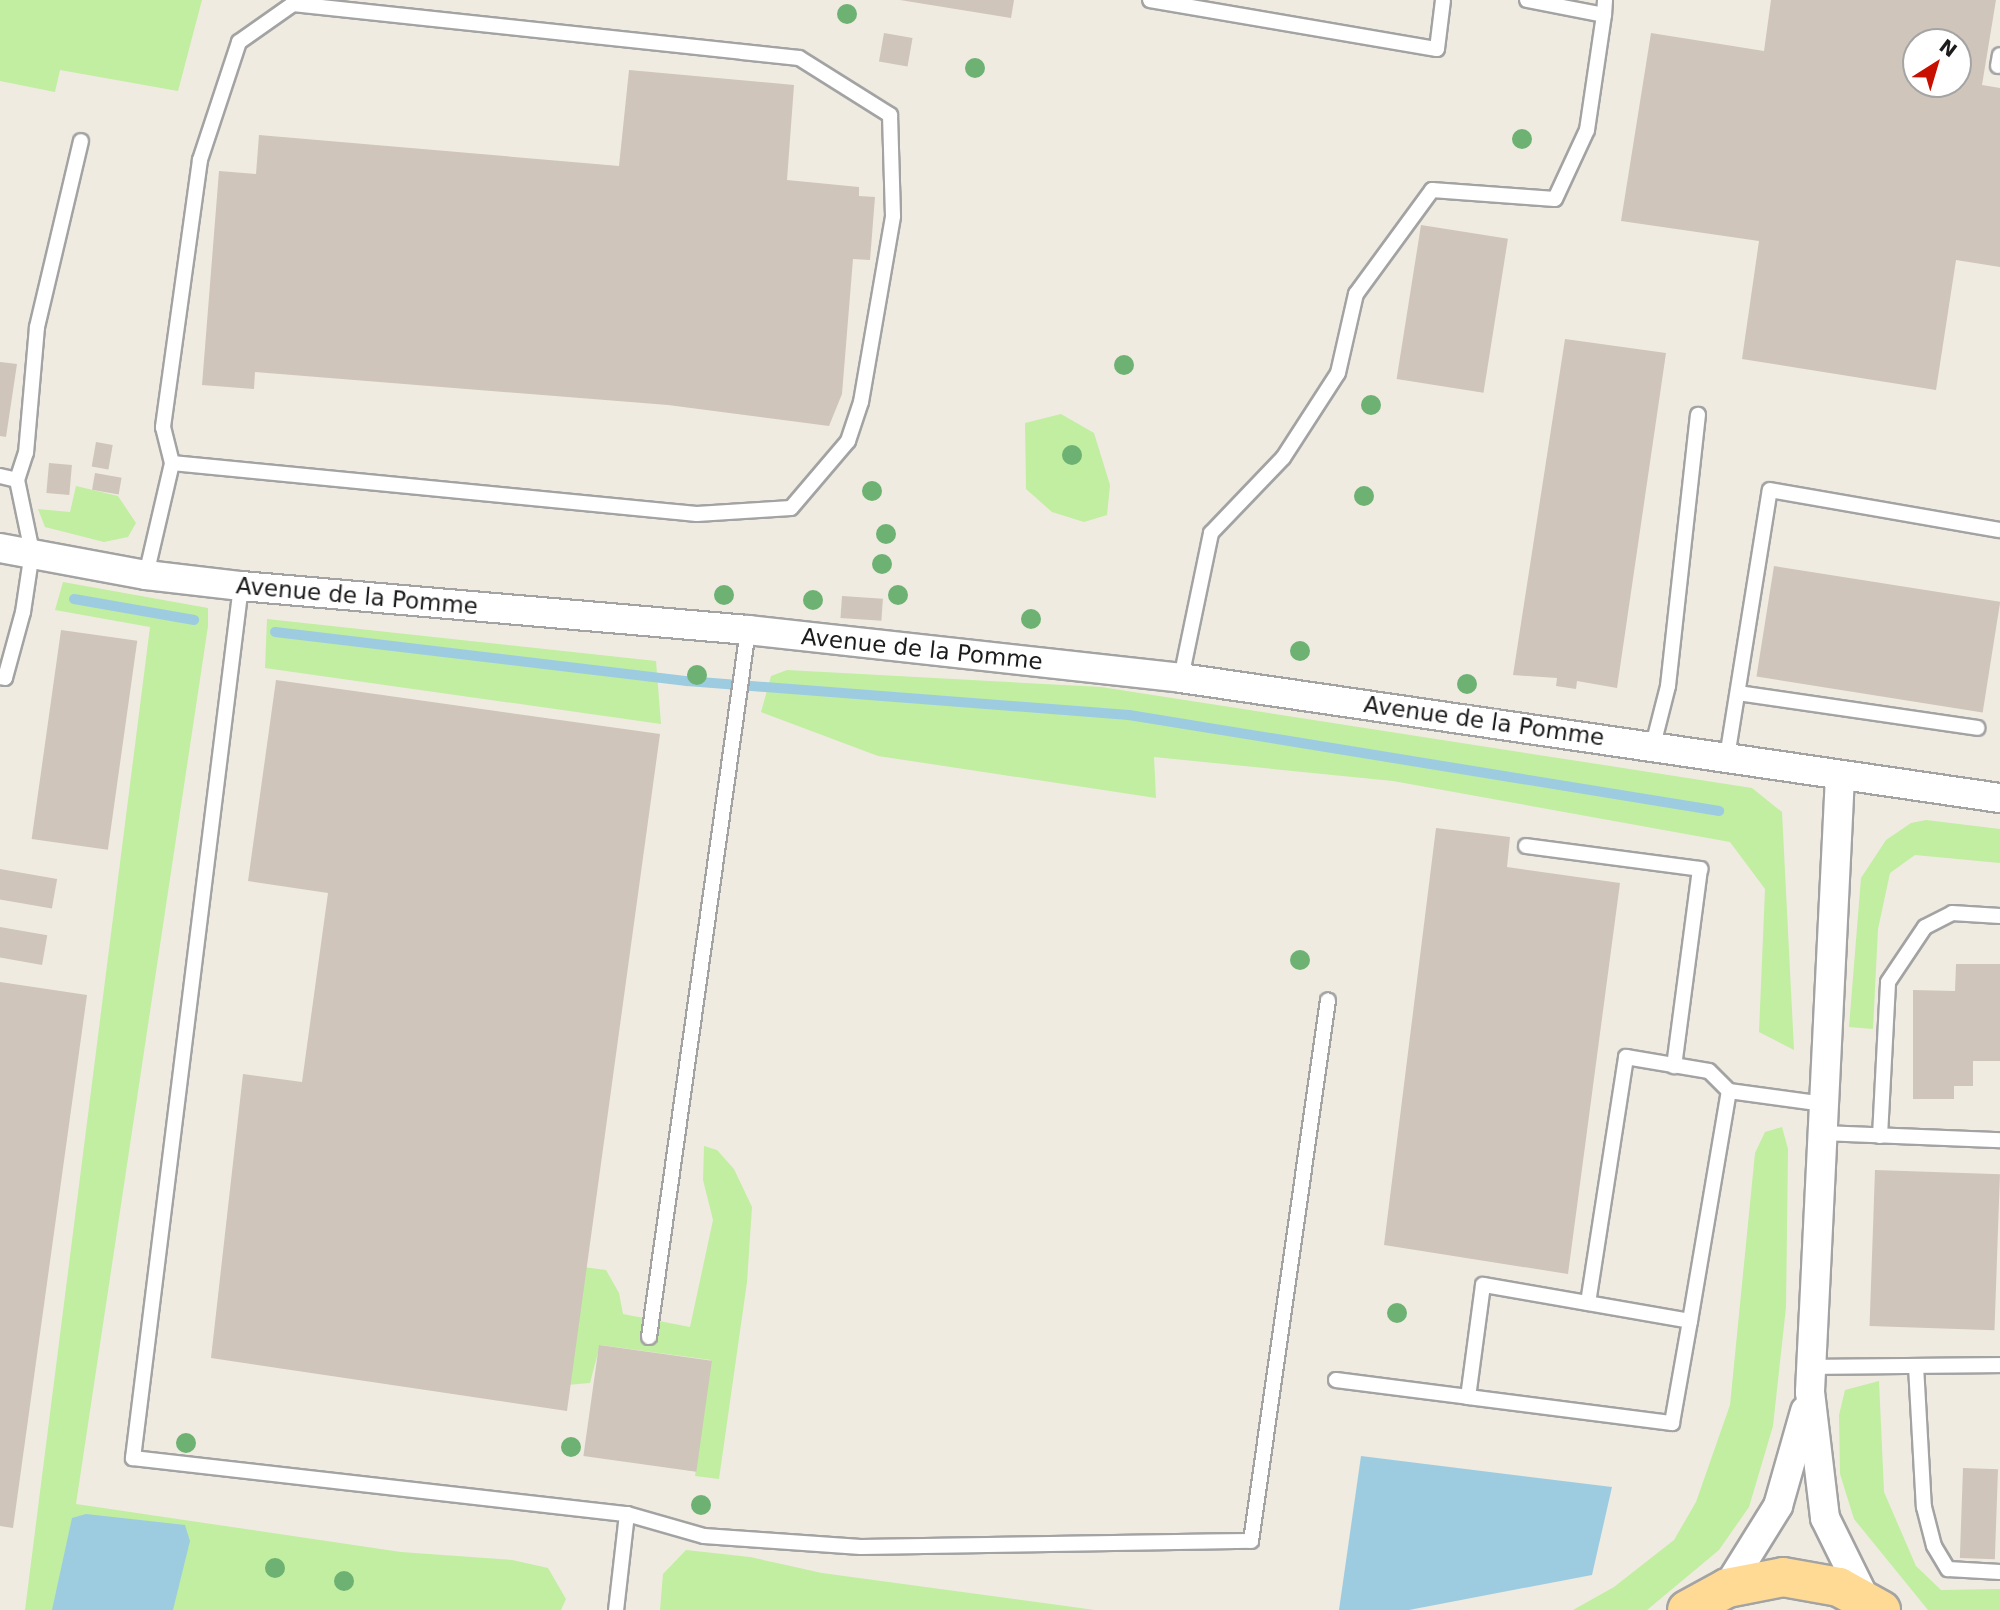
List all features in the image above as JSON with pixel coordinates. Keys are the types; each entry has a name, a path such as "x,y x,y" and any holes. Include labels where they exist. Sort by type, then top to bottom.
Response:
{"main road":[{"path":"1687,1610 1727,1588 1755,1580 1802,1579 1873,1605"}],"street":[{"name":"Avenue de la Pomme","path":"0,548 146,575 241,586 748,630 1181,678 1653,745 2000,799"},
{"path":"1840,776 1810,1379 1825,1518 1873,1605"},
{"path":"1727,1588 1778,1506 1810,1379"}],"lane":[{"path":"1150,0 1437,49 1443,0"},
{"path":"1527,0 1604,15"},
{"path":"1181,678 1211,533 1283,458 1338,373 1356,295 1432,190 1555,199 1587,130 1605,0"},
{"path":"146,575 172,463 163,427 200,160 239,42 293,4 799,58 890,115 893,216 861,402 848,441 791,508 697,514 172,463"},
{"path":"2,682 32,552 17,480 26,453 37,327 81,141"},
{"path":"1653,745 1668,686 1698,415"},
{"path":"0,476 17,480"},
{"path":"1727,757 1770,490 2000,530"},
{"path":"241,586 133,1458 627,1514 704,1536 861,1547 1251,1541 1328,999"},
{"path":"649,1337 748,630"},
{"path":"1738,693 1977,728"},
{"path":"1526,846 1700,869 1674,1066"},
{"path":"1880,1136 1888,982 1925,927 1952,913 2000,916"},
{"path":"1588,1303 1626,1057 1709,1071 1728,1091 1824,1104"},
{"path":"1336,1380 1672,1423 1728,1091"},
{"path":"1823,1133 2000,1140"},
{"path":"1468,1397 1483,1286 1690,1321"},
{"path":"1810,1379 1916,1366 2000,1365"},
{"path":"1916,1366 1924,1507 1934,1546 1948,1569 2000,1572"},
{"path":"617,1610 627,1514"}],"green space":[{"path":"0,0 202,0 178,91 60,70 55,92 0,81"},
{"path":"1061,414 1094,433 1110,485 1107,515 1084,522 1052,512 1026,489 1025,423"},
{"path":"76,486 118,496 136,523 128,537 104,542 45,527 38,509 70,512"},
{"path":"63,582 208,608 208,626 76,1504 401,1552 512,1560 548,1568 566,1599 561,1610 25,1610 150,627 55,610"},
{"path":"267,619 656,661 661,724 265,668"},
{"path":"787,670 1101,687 1752,788 1782,812 1794,1050 1759,1032 1765,889 1730,842 1393,781 1154,757 1156,798 878,756 761,712 771,676"},
{"path":"1926,820 2000,829 2000,863 1915,855 1890,873 1878,929 1873,1029 1849,1027 1861,878 1886,840 1911,823"},
{"path":"1782,1127 1788,1149 1786,1307 1773,1426 1749,1507 1719,1550 1647,1610 1573,1610 1614,1587 1674,1540 1696,1502 1730,1405 1755,1153 1765,1132"},
{"path":"704,1146 717,1150 734,1169 752,1207 747,1282 719,1479 695,1476 711,1360 600,1345 590,1383 567,1385 583,1267 606,1270 619,1293 623,1314 690,1327 713,1220 703,1180"},
{"path":"1879,1381 1884,1492 1916,1566 1941,1590 2000,1589 2000,1610 1928,1610 1854,1519 1840,1474 1839,1415 1845,1390"},
{"path":"686,1550 750,1557 822,1573 1095,1610 660,1610 663,1574"}],"water":[{"path":"1361,1456 1612,1487 1592,1575 1409,1610 1339,1610"},
{"path":"86,1514 185,1525 190,1541 173,1610 52,1610 72,1518"}],"building":[{"path":"900,0 1014,0 1011,18"},
{"path":"1771,0 1996,0 1982,85 2000,88 2000,267 1956,260 1936,390 1742,359 1759,241 1621,221 1651,33 1764,51"},
{"path":"884,33 913,38 908,67 879,62"},
{"path":"629,70 794,85 787,180 859,187 859,196 875,197 870,260 853,259 842,394 829,426 668,405 255,372 254,389 202,385 219,171 256,174 259,135 619,166"},
{"path":"1421,225 1508,239 1484,393 1397,379"},
{"path":"1565,339 1666,353 1617,688 1577,681 1576,689 1556,686 1557,678 1513,675"},
{"path":"0,362 17,364 6,437 0,436"},
{"path":"96,442 113,445 108,470 92,467"},
{"path":"49,463 72,465 69,495 46,493"},
{"path":"95,473 122,478 119,494 92,490"},
{"path":"1774,566 2000,602 1983,712 1756,677"},
{"path":"842,596 883,599 881,621 840,618"},
{"path":"61,630 137,641 108,850 32,839"},
{"path":"276,680 660,734 567,1411 211,1358 243,1074 302,1082 328,893 248,881"},
{"path":"1436,828 1510,837 1507,867 1620,883 1568,1274 1384,1245"},
{"path":"0,869 57,879 52,909 0,899"},
{"path":"0,927 47,935 42,965 0,957"},
{"path":"1956,964 2000,964 2000,1061 1973,1061 1973,1086 1954,1086 1954,1099 1913,1099 1913,990 1955,991"},
{"path":"0,982 87,995 13,1528 0,1526"},
{"path":"1875,1170 2000,1174 1994,1330 1870,1326"},
{"path":"599,1345 712,1361 696,1472 583,1456"},
{"path":"1963,1468 1998,1469 1995,1559 1960,1558"}],"waterway":[{"path":"74,599 194,620"},
{"path":"275,632 687,681 1129,715 1719,811"}]}
